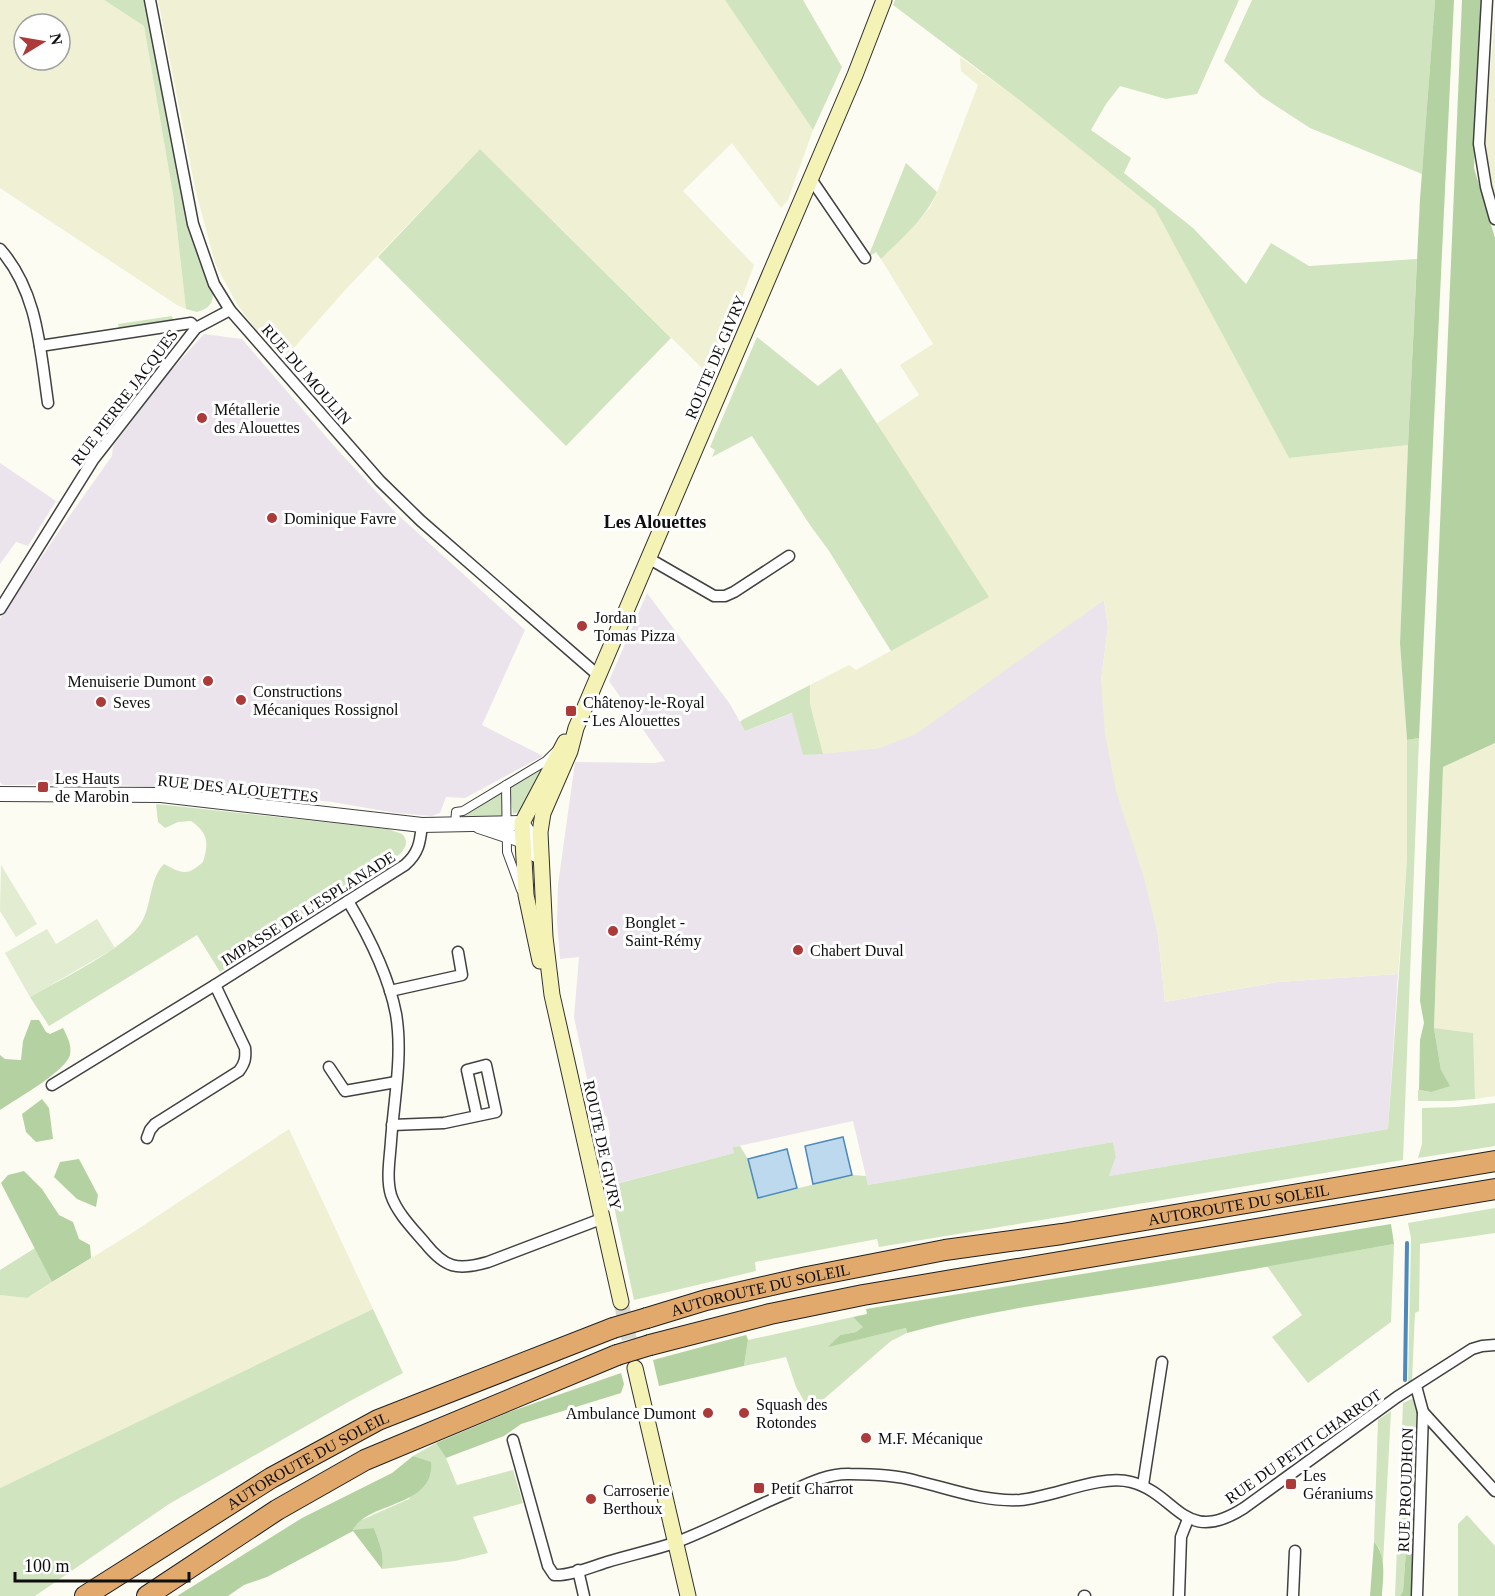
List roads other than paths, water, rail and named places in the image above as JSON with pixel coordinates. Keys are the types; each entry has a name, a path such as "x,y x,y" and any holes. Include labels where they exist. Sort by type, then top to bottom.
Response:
{"highway":[{"name":"AUTOROUTE DU SOLEIL","path":"85,1596 271,1478 378,1419 613,1328 706,1300 807,1277 945,1250 1062,1234 1495,1161"},
{"name":"AUTOROUTE DU SOLEIL","path":"147,1596 277,1510 365,1460 557,1378 650,1345 770,1314 863,1294 1495,1189"}],"main road":[{"name":"ROUTE DE GIVRY","path":"521,832 543,813 570,751 576,728 855,75 884,0"},
{"name":"ROUTE DE GIVRY","path":"552,995 540,960 526,894 521,832 562,746 576,728"},
{"name":"ROUTE DE GIVRY","path":"521,832 544,917 552,995 621,1302"},
{"path":"635,1368 688,1596"}],"street":[{"name":"RUE DU MOULIN","path":"150,0 193,224 214,284 230,310 380,480 421,521 599,676"},
{"path":"1487,0 1479,144 1486,187 1495,219"},
{"path":"811,179 865,258"},
{"path":"0,249 27,290 33,307 48,403"},
{"name":"RUE PIERRE JACQUES","path":"0,609 93,460 196,328 230,310"},
{"path":"39,346 190,323 196,328"},
{"path":"648,558 714,596 725,596 789,556"},
{"path":"455,824 456,812 463,811 506,785 546,760 562,746"},
{"path":"506,785 521,832"},
{"name":"RUE DES ALOUETTES","path":"0,794 161,795 422,825 471,824 521,832"},
{"name":"IMPASSE DE L'ESPLANADE","path":"147,1138 155,1124 239,1071 244,1065 245,1048 215,985 405,865 414,857 419,848 422,825"},
{"path":"348,901 369,941 390,991 396,1012 398,1030 396,1082 389,1162 392,1197 408,1224 437,1258 457,1267 472,1267 601,1219"},
{"path":"390,991 462,975 458,952"},
{"path":"52,1085 215,985"},
{"path":"392,1125 444,1123 496,1112 486,1065 467,1070 477,1116"},
{"path":"329,1067 345,1090 396,1082"},
{"name":"RUE DU PETIT CHARROT","path":"1188,1519 1211,1521 1236,1513 1397,1397 1472,1349 1495,1345"},
{"path":"1143,1485 1162,1362"},
{"name":"RUE PROUDHON","path":"1416,1386 1423,1412 1417,1596"},
{"path":"1423,1412 1495,1491"},
{"path":"513,1440 551,1572 554,1575 676,1542 800,1487 836,1475 915,1480 963,1494 1006,1500 1041,1497 1104,1481 1130,1481 1143,1485 1188,1519 1181,1537 1179,1596"},
{"path":"1293,1596 1294,1551"},
{"path":"578,1570 584,1596"}],"water":[{"path":"843,1137 852,1175 813,1184 805,1146"},
{"path":"787,1149 797,1188 758,1198 748,1159"}],"waterway":[{"path":"1405,1380 1407,1243"}],"tunnel":[{"path":"621,1302 634,1361"}],"place":[{"name":"Métallerie des Alouettes","path":"202,418"},
{"name":"Dominique Favre","path":"272,518"},
{"name":"Jordan Tomas Pizza","path":"582,626"},
{"name":"Menuiserie Dumont","path":"208,681"},
{"name":"Constructions Mécaniques Rossignol","path":"241,700"},
{"name":"Seves","path":"101,702"},
{"name":"Châtenoy-le-Royal - Les Alouettes","path":"571,711"},
{"name":"Les Hauts de Marobin","path":"43,787"},
{"name":"Bonglet - Saint-Rémy","path":"613,931"},
{"name":"Chabert Duval","path":"798,950"},
{"name":"Ambulance Dumont","path":"708,1413"},
{"name":"Squash des Rotondes","path":"744,1413"},
{"name":"M.F. Mécanique","path":"866,1438"},
{"name":"Les Géraniums","path":"1291,1484"},
{"name":"Petit Charrot","path":"759,1488"},
{"name":"Carroserie Berthoux","path":"591,1499"}],"district":[{"name":"Les Alouettes","path":"655,522"}]}
